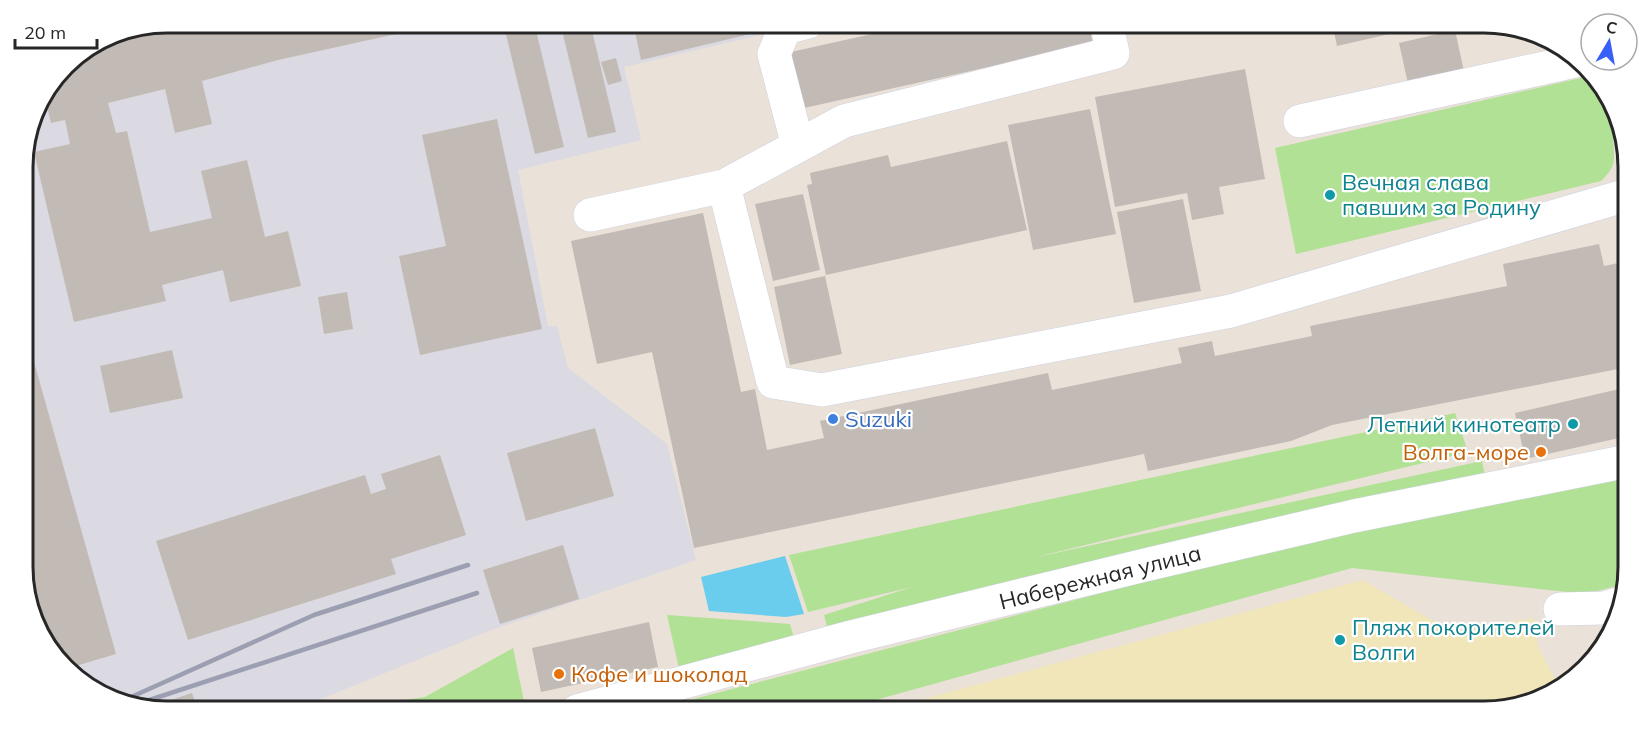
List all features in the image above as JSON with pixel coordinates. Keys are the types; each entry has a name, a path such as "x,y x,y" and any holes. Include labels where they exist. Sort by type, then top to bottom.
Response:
{"street":[{"path":"787,33 774,54 798,146"},
{"path":"590,215 724,186 844,120 1113,53 1108,33"},
{"path":"1300,121 1568,63"},
{"path":"724,186 772,382 822,390 1232,311 1618,198"},
{"name":"Набережная улица","path":"614,701 851,637 1145,565 1354,516 1618,463"},
{"path":"1560,609 1612,606"}],"shaded area":[{"path":"158,33 768,33 624,67 641,140 518,170 548,326 557,326 568,368 667,444 696,560 494,629 316,701 158,701 141,698 115,691 100,683 72,662 61,649 43,619 34,585 33,158 43,115 61,85 85,61 124,40"}],"green space":[{"path":"1584,77 1608,115 1612,130 1614,161 1612,168 1601,181 1296,254 1275,148"},
{"path":"1455,413 1468,452 1032,558 1482,461 1485,476 827,626 824,615 912,587 808,612 789,555"},
{"path":"1618,476 1616,586 1585,594 1352,568 872,701 686,701 1356,527"},
{"path":"667,615 790,624 794,639 680,673"},
{"path":"513,648 524,701 397,701 425,697"}],"sand":[{"name":"Пляж покорителей Волги","path":"1363,580 1454,633 1533,618 1538,646 1555,680 1527,694 1488,701 917,701"}],"water":[{"path":"785,556 804,614 786,617 709,611 701,577"}],"building":[{"path":"158,33 401,33 278,60 202,81 212,124 175,133 165,89 108,103 116,133 127,131 150,232 212,218 201,171 247,160 265,237 288,231 301,286 230,302 223,270 162,285 166,301 74,322 34,152 70,144 65,120 51,123 47,108 72,72 100,51 124,40"},
{"path":"506,33 537,33 564,147 535,154"},
{"path":"563,33 593,33 616,132 588,138"},
{"path":"635,33 754,33 641,60"},
{"path":"876,33 1090,33 1093,44 804,108 791,52"},
{"path":"1334,33 1394,33 1337,46"},
{"path":"1442,33 1456,33 1465,76 1409,88 1399,43"},
{"path":"616,58 622,81 608,85 601,62"},
{"path":"1245,69 1265,179 1219,187 1224,214 1192,220 1187,193 1115,207 1095,97"},
{"path":"1090,109 1116,234 1033,250 1008,125"},
{"path":"497,119 542,329 420,355 399,256 446,246 422,135"},
{"path":"1007,141 1027,230 826,275 807,185 812,184 810,173 888,155 891,167"},
{"path":"803,194 820,270 773,281 755,204"},
{"path":"1183,199 1201,291 1134,303 1117,212"},
{"path":"703,213 741,392 755,389 767,450 824,438 820,421 1048,373 1052,390 1182,363 1178,348 1212,341 1215,356 1312,336 1310,326 1507,286 1503,264 1599,244 1604,266 1618,263 1618,369 1332,425 1291,441 1148,471 1144,454 694,548 652,352 597,364 571,241"},
{"path":"825,276 842,354 790,365 774,287"},
{"path":"347,292 353,329 324,334 318,297"},
{"path":"172,350 183,398 110,413 100,366"},
{"path":"33,358 116,654 76,666 51,634 38,602 33,567"},
{"name":"Летний кинотеатр","path":"1618,389 1618,438 1525,459 1515,413"},
{"path":"595,428 614,496 526,521 507,453"},
{"path":"440,455 466,535 391,559 396,574 188,640 156,541 365,475 371,494 386,489 381,474"},
{"path":"563,545 579,599 500,624 483,570"},
{"path":"649,622 658,667 541,692 532,648"},
{"path":"192,693 195,701 168,701"}],"railway":[{"path":"133,696 314,615 468,565"},
{"path":"150,700 477,593"}],"place":[{"name":"Вечная слава павшим за Родину","path":"1330,195"},
{"name":"Suzuki","path":"833,419"},
{"name":"Летний кинотеатр","path":"1573,424"},
{"name":"Волга-море","path":"1541,452"},
{"name":"Пляж покорителей Волги","path":"1340,640"},
{"name":"Кофе и шоколад","path":"559,674"}]}
